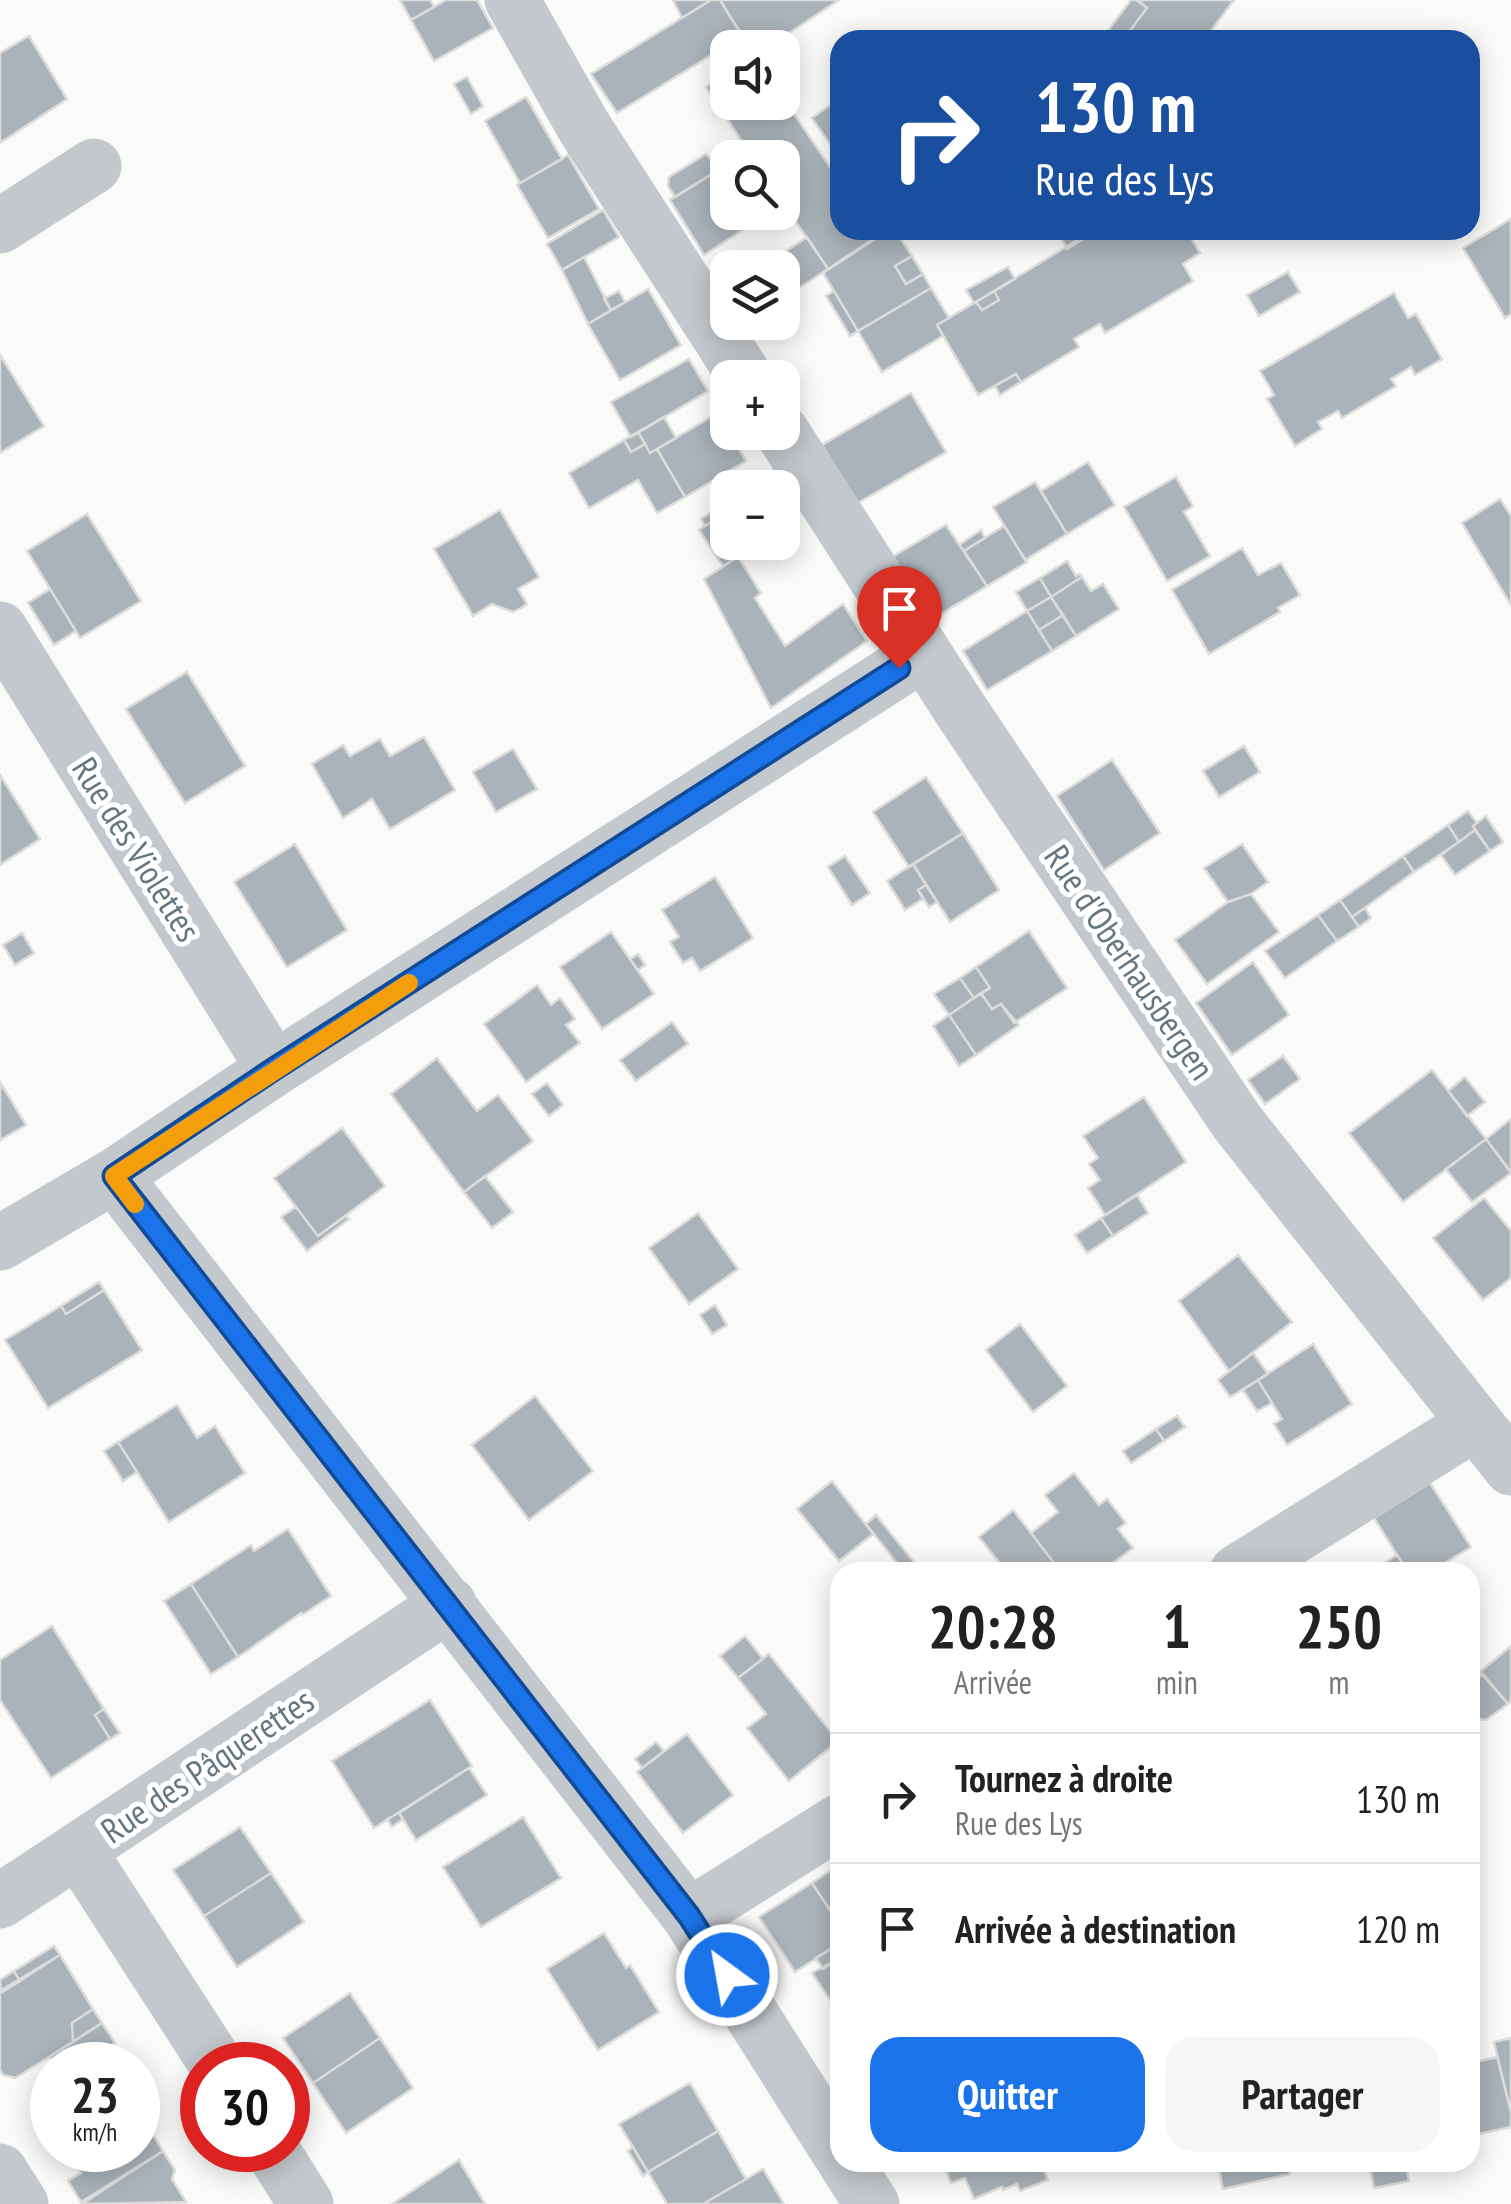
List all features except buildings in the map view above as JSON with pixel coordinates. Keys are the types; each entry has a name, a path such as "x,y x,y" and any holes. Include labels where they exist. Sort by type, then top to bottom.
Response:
{"street":[{"path":"512,0 584,127 734,360"},
{"path":"0,226 94,166"},
{"name":"Rue d'Oberhausbergen","path":"794,450 1236,1122 1511,1468"},
{"name":"Rue des Violettes","path":"0,629 274,1069"},
{"path":"0,1243 114,1176 274,1069 924,653"},
{"path":"114,1176 689,1916 830,2138"},
{"path":"1254,1562 1474,1424"},
{"name":"Rue des Pâquerettes","path":"202,2042 78,1850 449,1604"},
{"path":"689,1916 830,1827"},
{"path":"0,1901 78,1850"},
{"path":"0,2171 21,2204"},
{"path":"286,2172 306,2204"},
{"path":"852,2172 872,2204"}],"slow traffic":[{"path":"135,1204 114,1176 409,983"}],"route":[{"path":"727,1975 689,1916 114,1176 899,668"}]}
